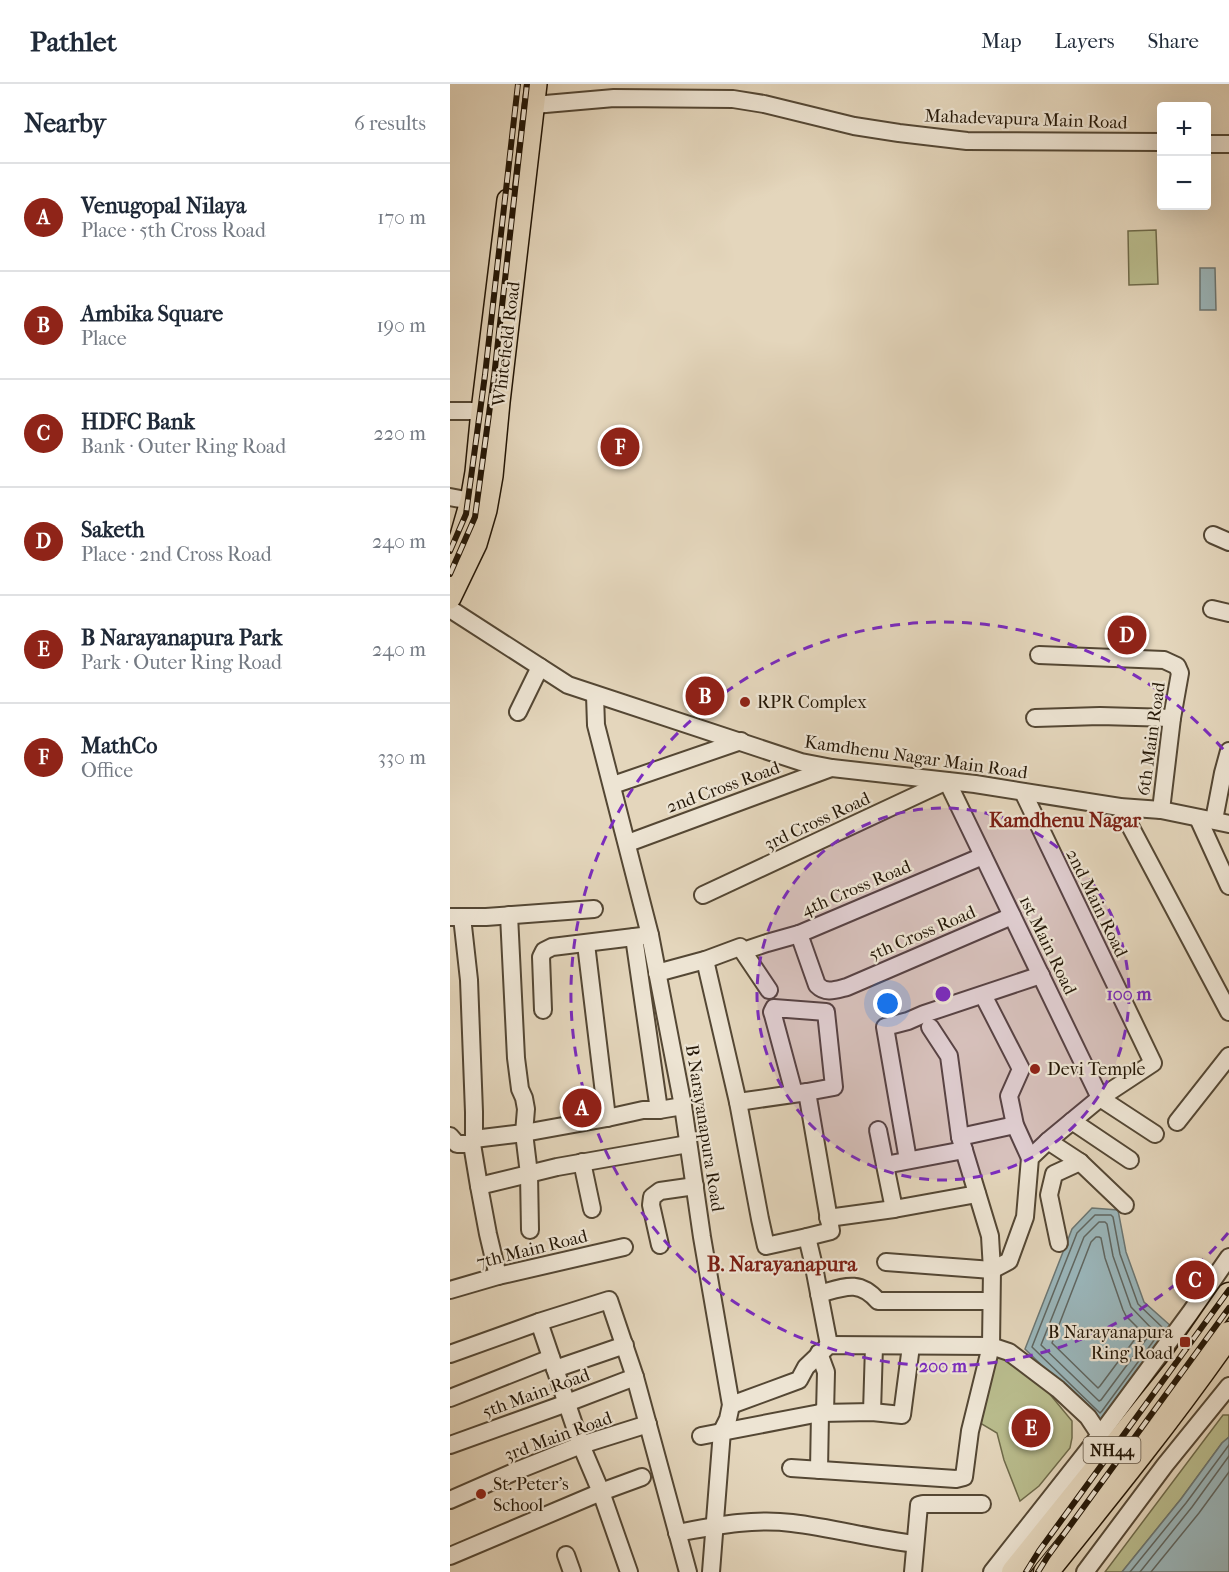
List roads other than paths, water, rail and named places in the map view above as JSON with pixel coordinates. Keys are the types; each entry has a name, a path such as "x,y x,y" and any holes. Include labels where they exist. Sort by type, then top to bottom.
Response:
{"highway":[{"name":"NH44","path":"1014,1572 1179,1367 1229,1295"},
{"name":"NH44","path":"1046,1572 1115,1487 1229,1334"}],"main road":[{"name":"Whitefield Road","path":"450,598 476,544 486,510 492,476 490,406 521,84"},
{"name":"Whitefield Road","path":"452,550 471,501 490,406 535,94"}],"street":[{"name":"Mahadevapura Main Road","path":"535,94 614,98 733,99 898,134 968,141 1157,142"},
{"path":"1211,144 1229,144"},
{"path":"450,411 490,406"},
{"path":"450,496 471,501"},
{"path":"1213,536 1229,542"},
{"name":"Kamdhenu Nagar Main Road","path":"450,609 568,685 801,762 1120,807 1161,810 1214,821"},
{"path":"1212,609 1229,613"},
{"name":"6th Main Road","path":"1039,655 1164,660 1177,666 1180,673 1161,810"},
{"path":"518,712 540,667"},
{"name":"B Narayanapura Road","path":"595,695 596,724 628,843 642,936 657,973 683,1106 694,1186 731,1405 722,1431 711,1572"},
{"path":"1035,718 1100,716 1172,718"},
{"name":"2nd Cross Road","path":"613,785 741,741"},
{"path":"1229,751 1214,821 1229,886"},
{"name":"2nd Cross Road","path":"628,843 832,768"},
{"name":"1st Main Road","path":"947,781 1100,1098"},
{"name":"3rd Cross Road","path":"703,895 947,781"},
{"name":"2nd Main Road","path":"1023,792 1153,1063 1100,1098"},
{"path":"1120,807 1229,1012"},
{"name":"4th Cross Road","path":"705,960 740,947 743,951 799,934 983,856"},
{"path":"498,1276 479,1186 473,1141 469,980 456,917 594,909"},
{"path":"509,915 516,1058 520,1089 526,1109 524,1133 529,1174 530,1230"},
{"name":"5th Cross Road","path":"799,934 817,985 822,990 829,991 847,987 1012,916"},
{"path":"543,1010 541,957 544,951 552,947 642,936 659,1110"},
{"path":"586,944 607,1118"},
{"path":"743,951 769,990"},
{"path":"657,973 705,960 738,1102 766,1246 831,1231 801,1093 772,1012 774,1008 826,1012 834,1087 801,1093 738,1102"},
{"path":"908,1160 885,1027 1041,975"},
{"path":"886,1262 992,1270 1009,1261 1025,1217 1030,1158 1015,1125 1009,1096 1021,1070 983,995"},
{"path":"791,1468 956,1479 964,1477 970,1431 991,1346 990,1236 962,1143 949,1056 930,1027"},
{"path":"1177,1122 1229,1056"},
{"path":"1030,1158 1048,1140 1100,1098 1155,1134"},
{"path":"450,1136 457,1144 643,1110 683,1106"},
{"path":"1072,1121 1130,1160"},
{"path":"885,1165 908,1160 1015,1125"},
{"path":"878,1130 894,1209"},
{"path":"1048,1140 1080,1162 1125,1205"},
{"path":"479,1186 582,1162 688,1144"},
{"path":"582,1162 592,1209"},
{"path":"1059,1243 1049,1195 1054,1174 1080,1162"},
{"path":"660,1245 651,1204 652,1197 660,1191 694,1186"},
{"path":"828,1218 977,1194"},
{"path":"807,1237 819,1294 826,1372 819,1470"},
{"name":"7th Main Road","path":"450,1290 498,1276 624,1247"},
{"path":"992,1572 1100,1435 1191,1314 1229,1257"},
{"path":"819,1294 854,1286 862,1287 878,1301 991,1301"},
{"path":"450,1354 609,1300 635,1377 688,1572"},
{"path":"539,1322 581,1445 601,1492 629,1572"},
{"name":"5th Main Road","path":"450,1398 553,1364 625,1345"},
{"path":"731,1405 799,1380 806,1367 824,1349 873,1346 991,1346 1009,1352 1058,1389 1088,1417 1100,1435"},
{"path":"872,1412 873,1346"},
{"path":"701,1436 822,1413 872,1412 902,1415 911,1346"},
{"name":"5th Main Road","path":"450,1445 635,1377"},
{"path":"1085,1572 1165,1465 1227,1392"},
{"name":"3rd Main Road","path":"450,1500 581,1445 648,1425"},
{"path":"450,1556 642,1477"},
{"path":"913,1572 919,1505 982,1504"},
{"path":"677,1533 720,1524 791,1522 915,1544"},
{"path":"566,1555 572,1572"}],"water":[{"path":"1200,268 1215,268 1216,310 1200,310"},
{"path":"1092,1208 1118,1210 1126,1252 1144,1302 1172,1327 1101,1423 1025,1349 1072,1229"},
{"path":"1229,1437 1229,1572 1122,1572 1181,1499 1222,1443"}],"railway":[{"path":"450,551 466,514 485,375 518,84"},
{"path":"450,574 475,517 494,377 527,84"},
{"path":"1026,1572 1229,1290"},
{"path":"1038,1572 1229,1308"}],"place":[{"name":"MathCo","path":"620,447"},
{"name":"Saketh","path":"1127,635"},
{"name":"Ambika Square","path":"705,696"},
{"name":"RPR Complex","path":"745,702"},
{"name":"Devi Temple","path":"1035,1069"},
{"name":"Venugopal Nilaya","path":"582,1108"},
{"name":"HDFC Bank","path":"1195,1280"},
{"name":"B Narayanapura Ring Road","path":"1185,1342"},
{"name":"B Narayanapura Park","path":"1031,1428"},
{"name":"St. Peter's School","path":"481,1494"}],"district":[{"name":"Kamdhenu Nagar","path":"1065,820"},
{"name":"B. Narayanapura","path":"782,1264"}]}
